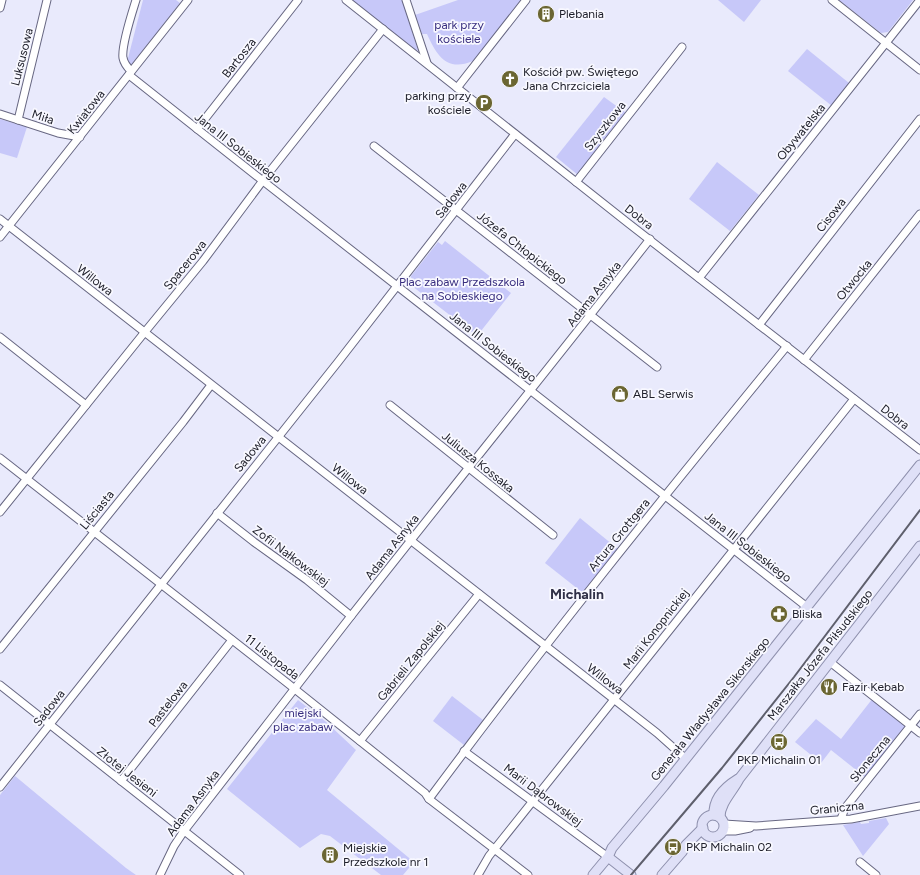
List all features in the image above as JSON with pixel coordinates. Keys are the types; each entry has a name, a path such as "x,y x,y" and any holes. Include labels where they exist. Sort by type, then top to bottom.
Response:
{"main road":[{"name":"Generała Władysława Sikorskiego","path":"593,875 608,858 612,848 686,759 920,465"},
{"name":"Marszałka Józefa Piłsudskiego","path":"720,822 714,803 729,785 739,779 920,546"},
{"path":"709,816 720,822 716,836 705,831 704,819 709,816"},
{"path":"662,875 682,852 686,845 705,831"},
{"path":"608,858 631,875"}],"street":[{"path":"0,8 2,0"},
{"name":"Luksusowa","path":"18,120 47,0"},
{"path":"130,73 123,58 123,48 136,0"},
{"name":"Kwiatowa","path":"0,237 188,0"},
{"name":"Bartosza","path":"197,129 298,0"},
{"name":"Dobra","path":"346,0 576,182 920,450"},
{"path":"406,0 427,63"},
{"path":"457,88 526,0"},
{"path":"832,0 920,70"},
{"name":"Obywatelska","path":"699,278 920,0"},
{"name":"Spacerowa","path":"0,512 203,261 263,181 383,29"},
{"name":"Szyszkowa","path":"576,182 682,47"},
{"name":"Jana III Sobieskiego","path":"130,73 197,129 807,607"},
{"name":"Miła","path":"0,114 58,133 80,137"},
{"name":"Cisowa","path":"759,324 920,119"},
{"name":"Sadowa","path":"0,786 278,437 516,134"},
{"name":"Józefa Chłopickiego","path":"374,146 657,367"},
{"name":"Otwocka","path":"804,360 920,214"},
{"name":"Willowa","path":"0,219 657,733 686,759"},
{"name":"Adama Asnyka","path":"160,875 174,846 184,830 351,616 650,240"},
{"path":"0,337 86,405"},
{"name":"Artura Grottgera","path":"429,799 464,751 584,597 786,346"},
{"name":"Liściasta","path":"0,649 175,432 211,385"},
{"name":"Marii Konopnickiej","path":"478,875 489,856 854,399"},
{"name":"Juliusza Kossaka","path":"390,405 553,535"},
{"name":"11 Listopada","path":"0,458 295,689 425,793 429,799 528,875"},
{"name":"Zofii Nałkowskiej","path":"217,513 307,580 351,616"},
{"name":"Gabrieli Zapolskiej","path":"360,741 479,594"},
{"name":"Pastelowa","path":"121,781 232,640"},
{"path":"830,662 920,733"},
{"name":"Złotej Jesieni","path":"0,685 240,875"},
{"name":"Słoneczna","path":"841,819 845,808 920,714"},
{"name":"Marii Dąbrowskiej","path":"464,751 534,801 608,858"},
{"name":"Graniczna","path":"720,822 748,829 756,826 851,819 920,806"},
{"path":"860,862 876,875"}],"green space":[{"path":"143,0 176,0 180,3 131,65 127,62"},
{"path":"352,0 402,0 418,50 416,52"},
{"name":"park przy kościele","path":"458,0 522,0 473,61 456,65 444,60 439,55 427,34 422,34 415,15"},
{"path":"718,0 761,0 744,22"},
{"path":"839,0 913,0 888,32 881,33"},
{"path":"807,49 849,83 832,106 788,71"},
{"path":"604,97 626,113 578,175 556,157"},
{"path":"0,119 27,127 17,158 0,153"},
{"path":"717,162 759,195 730,231 689,199"},
{"name":"Plac zabaw Przedszkola na Sobieskiego","path":"445,241 511,293 477,336 412,286 411,276 438,242 442,245"},
{"path":"580,518 618,549 583,593 545,563"},
{"path":"452,696 483,720 464,745 433,721"},
{"path":"873,698 907,727 865,777 831,750 821,763 795,742 816,719 841,739"},
{"name":"miejski plac zabaw","path":"298,700 325,721 356,750 327,790 414,862 403,875 381,875 330,836 321,834 300,848 227,789"},
{"path":"15,776 136,875 0,875 0,795"},
{"path":"886,818 889,824 863,856 843,825 860,822 861,824 869,823 869,821"}],"railway":[{"path":"631,875 722,768 794,677 920,510"}],"place":[{"name":"Plebania","path":"546,14"},
{"name":"Kościół pw. Świętego Jana Chrzciciela","path":"510,79"},
{"name":"parking przy kościele","path":"484,103"},
{"name":"ABL Serwis","path":"620,394"},
{"name":"Bliska","path":"779,614"},
{"name":"Fazir Kebab","path":"829,687"},
{"name":"PKP Michalin 01","path":"779,742"},
{"name":"PKP Michalin 02","path":"673,847"},
{"name":"Miejskie Przedszkole nr 1","path":"330,855"}],"district":[{"name":"Michalin","path":"577,594"}]}
